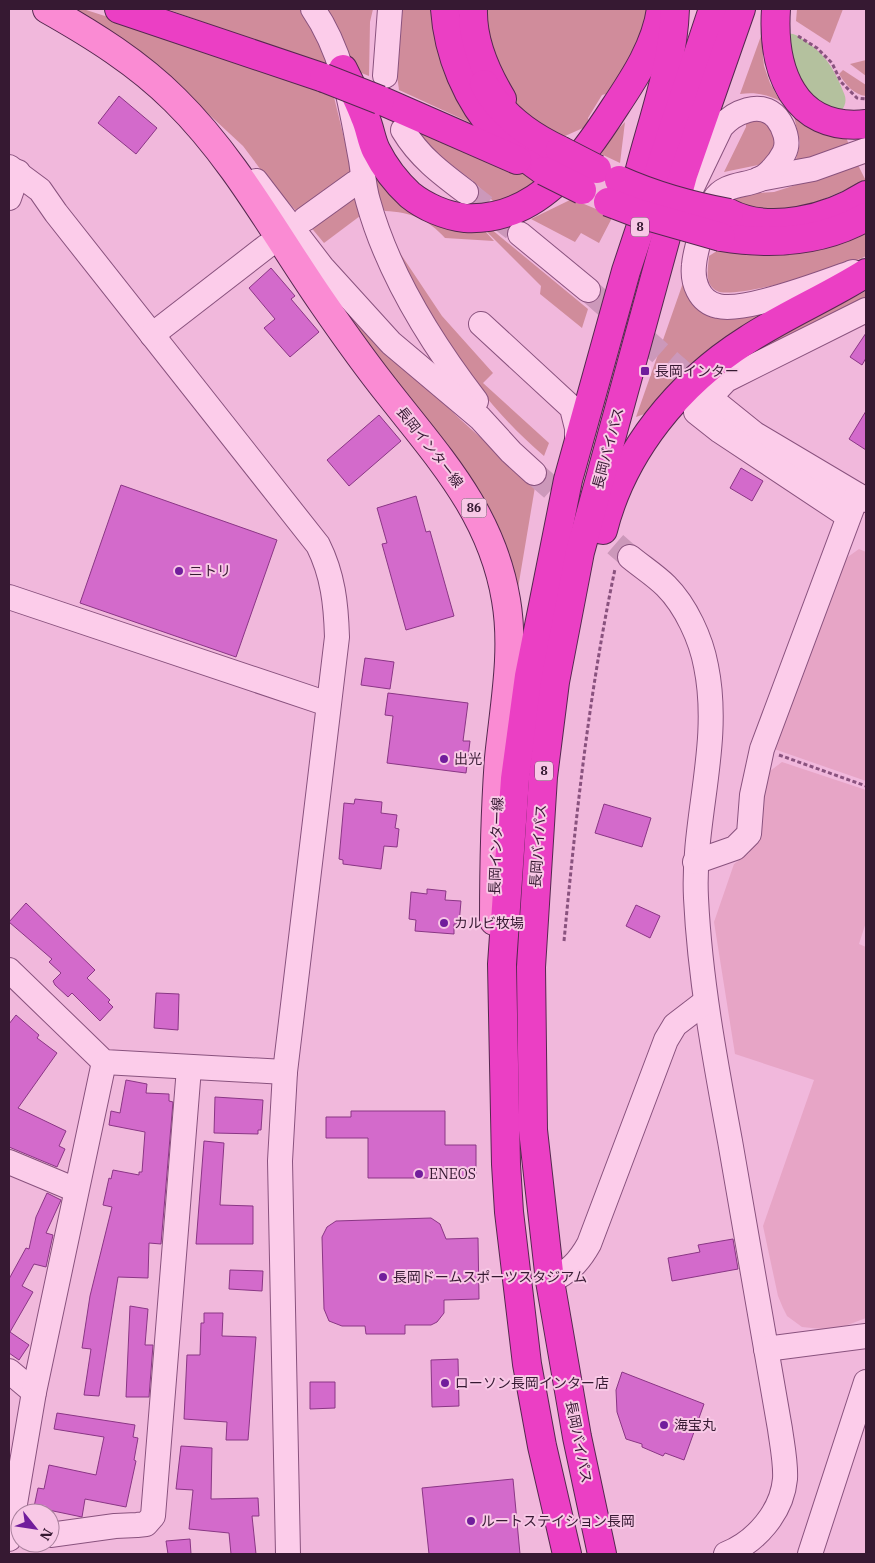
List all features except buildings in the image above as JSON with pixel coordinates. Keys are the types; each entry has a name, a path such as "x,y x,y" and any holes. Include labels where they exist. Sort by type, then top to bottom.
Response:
{"highway":[{"path":"119,9 383,88 544,171 602,185"},
{"path":"444,9 446,33 468,92 498,134 544,171"},
{"path":"463,9 469,53 494,100 542,142 560,150 637,213 725,225 762,242 804,239 842,228 866,216"},
{"path":"473,9 479,51 494,86 516,121"},
{"path":"334,74 366,118 375,149 385,165 411,195 442,213 479,218 496,216 513,212 540,196 582,154 626,90 645,58 656,29 660,9"},
{"path":"605,348 603,326 615,269 667,70 673,41 675,9"},
{"name":"長岡バイパス","path":"567,1554 542,1446 527,1364 517,1293 506,1164 502,964 515,779 530,676 547,580 577,449 626,271 713,9"},
{"name":"長岡バイパス","path":"602,1554 576,1437 550,1281 534,1130 531,976 535,883 543,777 555,682 580,552 683,175 741,9"},
{"path":"775,15 775,41 782,75 798,101 810,112 838,124 866,124"},
{"path":"725,225 745,221 779,222 817,216 856,202 866,195"},
{"path":"535,883 556,783 588,590 606,519 633,459 662,414 704,370 771,325 866,273"}],"main road":[{"name":"長岡インター線","path":"47,9 111,48 143,71 175,100 225,156 352,344 470,500 494,554 507,603 508,663 499,762 494,872 492,1084 506,1164"}],"street":[{"path":"313,9 333,44 334,74 368,200 386,250 416,312 439,351 490,418 511,452"},
{"path":"383,88 390,9"},
{"path":"175,100 235,156 322,266 391,344 480,418 511,452 534,473"},
{"path":"663,245 721,127 737,113 760,109 771,113 782,126 786,145 774,168 759,180"},
{"path":"403,141 466,192"},
{"path":"866,150 813,169 759,180 724,190 714,200 694,257 693,281 710,304 720,307 757,302 790,293 866,267"},
{"path":"9,198 13,170 40,190 56,213 318,545 329,566 336,608 337,637 285,1072 280,1161 288,1554"},
{"path":"305,219 355,183"},
{"path":"520,234 588,290"},
{"path":"152,335 267,246"},
{"path":"848,516 720,431 696,412 726,380 866,310"},
{"path":"481,324 572,408 577,428 577,449"},
{"path":"563,398 577,401 598,374"},
{"path":"695,862 736,848 749,834 752,795 762,749 848,516 862,497 755,434 719,405"},
{"path":"623,559 666,586 681,606 698,638 710,690 710,752 695,862 696,899 705,1002 780,1428 785,1478 779,1501 768,1521 751,1540 732,1553"},
{"path":"9,597 328,704"},
{"path":"9,970 104,1062 285,1072"},
{"path":"550,1281 564,1275 578,1262 589,1244 666,1040 675,1025 705,1002"},
{"path":"9,1540 34,1392 104,1062"},
{"path":"60,1534 146,1524 153,1516 189,1068"},
{"path":"9,1162 76,1190"},
{"path":"766,1349 866,1336"},
{"path":"9,1370 34,1392"},
{"path":"810,1554 866,1382"}],"path":[{"path":"775,15 818,48 832,63 841,82 857,98 866,99"},
{"path":"564,941 577,797 588,719 623,559"},
{"path":"762,749 866,786"}],"shaded area":[{"path":"69,9 83,9 221,53 333,93 353,175 300,215 273,186 243,146 174,82"},
{"path":"167,9 302,9 317,33 328,67"},
{"path":"324,9 373,9 370,22 369,76 349,68"},
{"path":"401,9 438,9 486,130 399,90 397,75"},
{"path":"480,9 651,9 645,31 613,92 602,95 588,118 589,123 583,128 565,136 556,135 540,125 506,95"},
{"path":"797,9 843,9 830,43 796,21"},
{"path":"761,36 764,66 770,83 780,101 760,94 740,94"},
{"path":"790,55 806,64 816,76 829,107 808,91"},
{"path":"866,60 866,76 850,64"},
{"path":"843,70 866,85 866,96 858,94 847,85 839,74"},
{"path":"794,116 846,137 849,145 795,163 800,143"},
{"path":"746,118 771,121 780,146 763,164 724,172 746,127"},
{"path":"414,122 537,180 514,196 495,203 473,181 432,150 412,127"},
{"path":"625,122 620,163 601,154 607,141"},
{"path":"858,165 866,181 812,204 779,210 731,206 734,199 745,194 774,192"},
{"path":"376,181 405,206 484,230 494,241 445,238 425,221 403,213 385,211 380,206"},
{"path":"356,192 364,213 324,243 309,225"},
{"path":"572,199 613,216 599,243 581,233 575,242 531,219"},
{"path":"866,227 866,256 855,261 791,281 745,291 728,293 717,291 708,280 709,256 720,249"},
{"path":"491,229 588,309 582,328 540,294 541,286 485,230"},
{"path":"398,250 442,316 493,373 483,383 549,443 544,456 520,435 478,387 459,361 426,307"},
{"path":"306,257 393,354 461,420 535,487 517,594"},
{"path":"684,280 688,294 774,311 650,412 636,417"},
{"path":"866,291 866,299 753,352 751,351"},
{"path":"859,549 866,552 866,781 774,749 845,559"},
{"path":"782,762 866,790 866,922 859,944 866,947 866,1318 845,1326 822,1329 802,1327 787,1316 778,1296 763,1226 814,1080 735,1054 714,922 734,864 749,853 755,842 763,783 770,771"}],"waterway":[{"path":"789,49 804,59 815,70 830,100"}],"tunnel":[{"path":"466,192 520,234"},
{"path":"588,290 707,394"},
{"path":"534,473 630,557"}],"place":[{"name":"長岡インター","path":"645,371"},
{"name":"ニトリ","path":"179,571"},
{"name":"出光","path":"444,759"},
{"name":"カルビ牧場","path":"444,923"},
{"name":"ENEOS","path":"419,1174"},
{"name":"長岡ドームスポーツスタジアム","path":"383,1277"},
{"name":"ローソン長岡インター店","path":"445,1383"},
{"name":"海宝丸","path":"664,1425"},
{"name":"ルートステイション長岡","path":"471,1521"}]}
